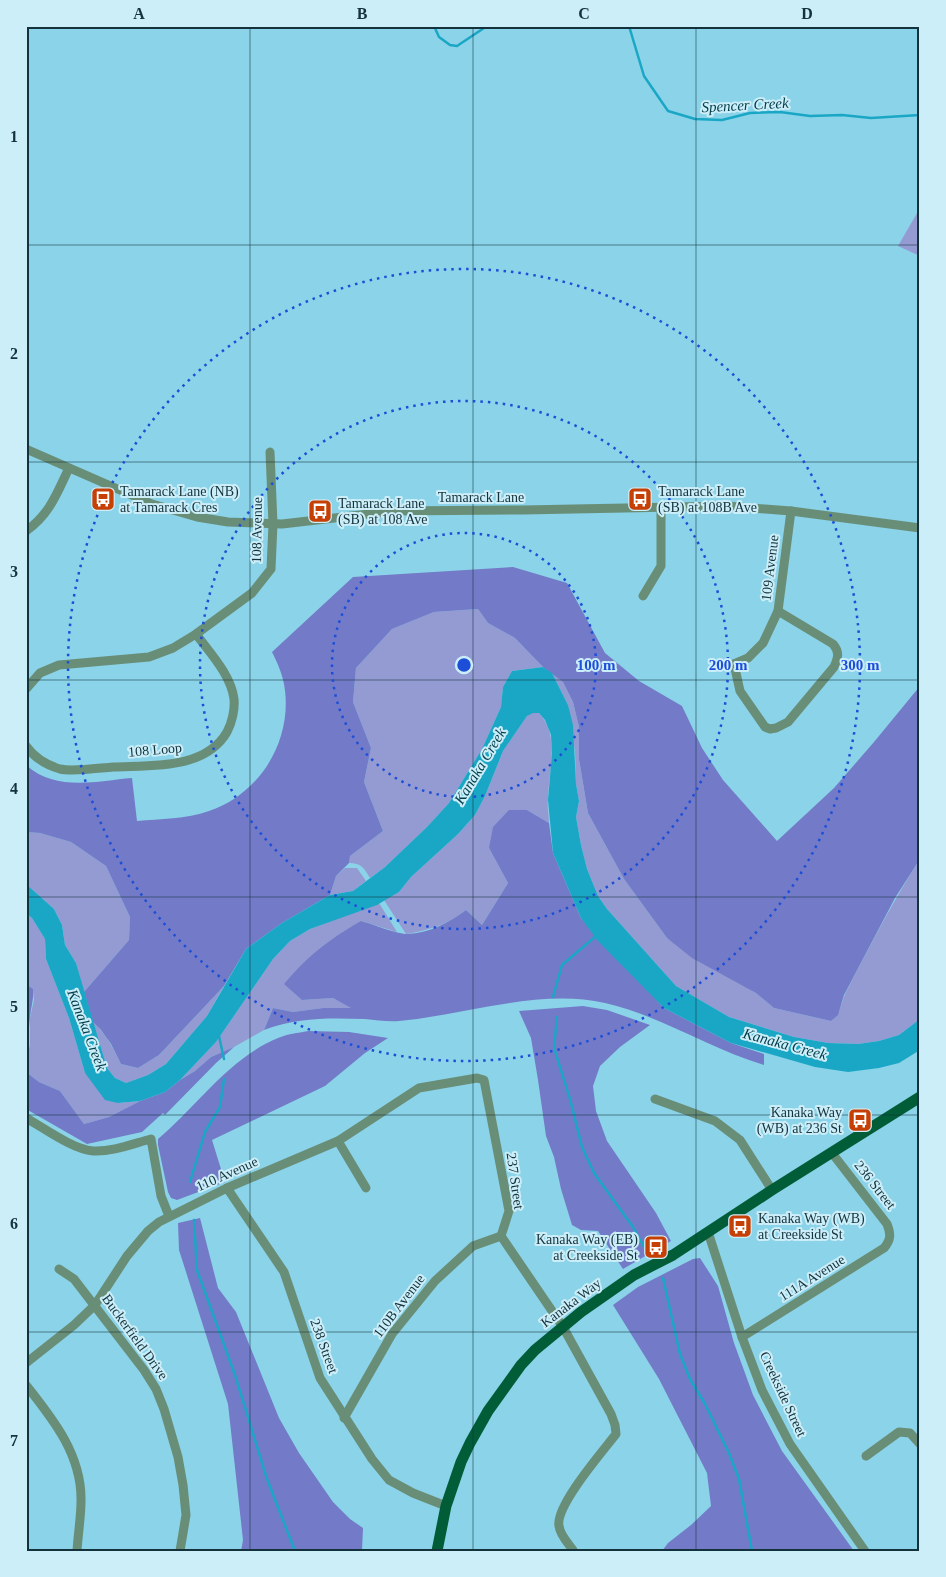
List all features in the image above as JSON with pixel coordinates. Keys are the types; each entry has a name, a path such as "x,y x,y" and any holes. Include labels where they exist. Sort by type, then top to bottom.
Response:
{"main road":[{"name":"Kanaka Way","path":"437,1551 446,1506 461,1462 488,1411 521,1365 588,1307 634,1275 673,1255 920,1096"}],"street":[{"name":"Tamarack Lane","path":"26,449 152,504 182,514 228,522 272,524 388,511 561,510 727,506 791,511 920,528"},
{"name":"108 Avenue","path":"196,634 252,593 263,582 271,569 270,452"},
{"path":"26,531 42,519 69,468"},
{"path":"643,596 660,566 661,507"},
{"name":"109 Avenue","path":"778,611 833,644 838,650 838,658 834,668 788,722 770,729 765,727 740,691 731,662 748,658 763,643 778,611 791,511"},
{"path":"26,689 40,673 59,665 149,656 173,648 196,634"},
{"name":"108 Loop","path":"26,746 42,762 66,769 180,763 204,755 218,744 228,729 233,714 234,699 226,676 196,634"},
{"name":"110 Avenue","path":"26,1363 74,1325 95,1305 138,1243 148,1232 169,1216 227,1188 338,1140 419,1088 477,1078 484,1080"},
{"name":"237 Street","path":"484,1080 509,1211 501,1236"},
{"path":"655,1099 715,1122 740,1140 772,1190"},
{"path":"26,1118 72,1144 92,1151 112,1150 151,1139 161,1196 169,1216"},
{"path":"338,1140 366,1188"},
{"name":"236 Street","path":"832,1153 887,1224 891,1237"},
{"name":"238 Street","path":"227,1188 284,1272 320,1378 372,1459 389,1480 413,1493 446,1506"},
{"name":"Creekside Street","path":"708,1232 742,1337 762,1390 790,1444 865,1551"},
{"path":"501,1236 563,1327 611,1414 616,1434 572,1492 560,1517 558,1525 561,1534 573,1550"},
{"name":"110B Avenue","path":"344,1418 392,1334 435,1281 473,1246 501,1236"},
{"name":"111A Avenue","path":"742,1337 884,1248 889,1243 891,1237"},
{"name":"Buckerfield Drive","path":"59,1269 74,1279 144,1370 156,1389 178,1457 184,1492 186,1515 180,1551"},
{"path":"26,1385 61,1432 75,1462 81,1499 76,1551"},
{"path":"866,1456 893,1435 905,1431 910,1433 920,1444"}],"shaded area":[{"path":"920,208 920,256 898,246"},
{"path":"513,567 567,583 605,653 639,681 682,706 702,748 723,780 777,841 834,788 920,686 920,859 895,898 844,995 838,1015 831,1021 774,1008 756,993 692,958 667,938 624,879 588,813 579,759 579,727 573,702 563,682 543,667 515,638 488,623 478,609 434,612 392,629 356,668 353,702 371,748 364,782 383,831 350,856 349,863 336,876 330,895 282,923 246,949 224,986 159,1055 138,1068 121,1064 111,1044 93,1022 84,992 129,940 130,917 106,866 71,842 40,833 26,832 26,765 50,779 63,782 77,783 132,778 137,821 182,817 209,811 228,803 244,792 258,778 270,761 278,743 284,724 286,704 283,680 272,652 353,577"},
{"path":"478,609 488,623 515,638 543,667 512,671 503,687 501,707 482,749 449,803 385,867 370,878 362,867 349,863 350,856 383,831 364,782 371,748 353,702 356,668 392,629 434,612"},
{"path":"552,673 563,682 573,702 579,727 579,759 588,813 624,879 667,938 756,993 774,1008 831,1021 835,1018 874,939 920,859 920,1019 899,1035 879,1041 858,1044 828,1043 794,1037 729,1017 676,986 607,909 598,896 587,869 576,817 579,801 576,784 575,751 568,705"},
{"path":"533,712 539,713 546,722 552,743 548,803 549,823 527,810 489,848 508,883 482,925 466,910 452,920 438,926 406,934 384,900 399,892 411,877 458,834 475,815 485,796 503,751 527,716"},
{"path":"509,810 527,810 549,823 553,853 581,918 664,1008 731,1043 764,1054 764,1065 625,1008 580,999 554,999 502,1004 399,1021 314,1019 264,1030 273,1008 293,1012 323,1008 351,1008 333,998 302,1000 284,984 320,949 361,921 407,934 423,932 438,926 466,910 482,925 508,883 489,848 493,827"},
{"path":"26,832 40,833 71,842 106,866 130,917 129,940 84,992 76,963 65,945 62,925 54,909 26,884"},
{"path":"345,868 357,868 366,881 353,891 330,895 336,876"},
{"path":"379,903 397,932 361,921 302,1000 333,998 352,1008 323,1008 293,1012 273,1008 264,1030 234,1047 211,1057 195,1071 180,1080 216,1042 273,959 290,941 310,929"},
{"path":"26,913 32,918 45,939 46,959 69,1018 85,1073 118,1103 140,1101 109,1117 84,1124 60,1091 39,1082 26,1072 30,1045 30,1018 34,1000 33,989 26,984"},
{"path":"26,984 33,989 33,1000 26,1062"},
{"path":"224,986 207,1016 166,1064 148,1075 126,1083 115,1078 107,1068 93,1022 105,1036 121,1064 138,1068 159,1055"},
{"path":"583,1006 607,1010 650,1025 620,1047 600,1066 593,1086 596,1111 607,1141 656,1213 671,1241 623,1269 598,1231 581,1230 572,1225 554,1157 546,1136 531,1038 519,1011"},
{"path":"308,1031 349,1032 388,1038 365,1053 325,1086 212,1140 225,1182 177,1200 171,1198 168,1192 158,1139 214,1084 244,1058 278,1038"},
{"path":"234,1047 165,1115 163,1113 142,1132 87,1144 26,1109 26,1072 39,1082 60,1091 84,1124 109,1117 140,1101 165,1092 211,1057"},
{"path":"200,1218 218,1288 236,1312 279,1418 299,1453 333,1502 350,1519 363,1528 362,1551 241,1551 243,1540 228,1404 179,1250 178,1223"},
{"path":"700,1258 718,1286 734,1343 753,1395 782,1451 854,1551 662,1551 668,1543 711,1506 707,1473 659,1379 613,1305 638,1287 693,1259"}],"water":[{"name":"Kanaka Creek","path":"543,667 552,673 568,705 573,725 576,784 579,801 576,817 587,869 598,896 607,909 676,986 729,1017 794,1037 828,1043 858,1044 879,1041 899,1035 920,1019 920,1050 899,1063 879,1068 848,1072 815,1067 731,1043 664,1008 598,941 581,918 553,853 548,800 552,753 551,735 545,720 539,713 533,713 527,716 503,751 485,796 475,815 458,834 411,877 399,892 377,905 310,929 290,941 273,959 216,1042 180,1080 165,1092 140,1101 118,1103 105,1100 85,1073 69,1018 46,959 45,939 32,918 26,913 26,884 54,909 62,925 65,945 76,963 107,1068 115,1078 126,1083 148,1075 166,1064 207,1016 246,949 282,923 330,895 353,891 385,867 427,827 449,803 482,749 501,707 503,687 512,671"}],"waterway":[{"name":"Spencer Creek","path":"434,26 439,37 450,45 457,46 487,26"},
{"name":"Spencer Creek","path":"629,26 644,76 668,111 695,119 722,120 750,113 780,112 810,116 842,115 871,118 920,115"},
{"path":"553,997 562,965 596,936"},
{"path":"557,1017 554,1048 570,1099 582,1147 594,1173 633,1227 644,1247"},
{"path":"219,1036 224,1059"},
{"path":"190,1182 205,1132 220,1107 224,1079"},
{"path":"194,1220 197,1270 235,1375 267,1479 295,1551"},
{"path":"663,1278 680,1354 690,1379 705,1404 729,1453 739,1479 752,1551"}],"place":[{"name":"Tamarack Lane (NB) at Tamarack Cres","path":"103,499"},
{"name":"Tamarack Lane (SB) at 108B Ave","path":"640,499"},
{"name":"Tamarack Lane (SB) at 108 Ave","path":"320,511"},
{"name":"Kanaka Way (WB) at 236 St","path":"860,1120"},
{"name":"Kanaka Way (WB) at Creekside St","path":"740,1226"},
{"name":"Kanaka Way (EB) at Creekside St","path":"656,1247"}]}
